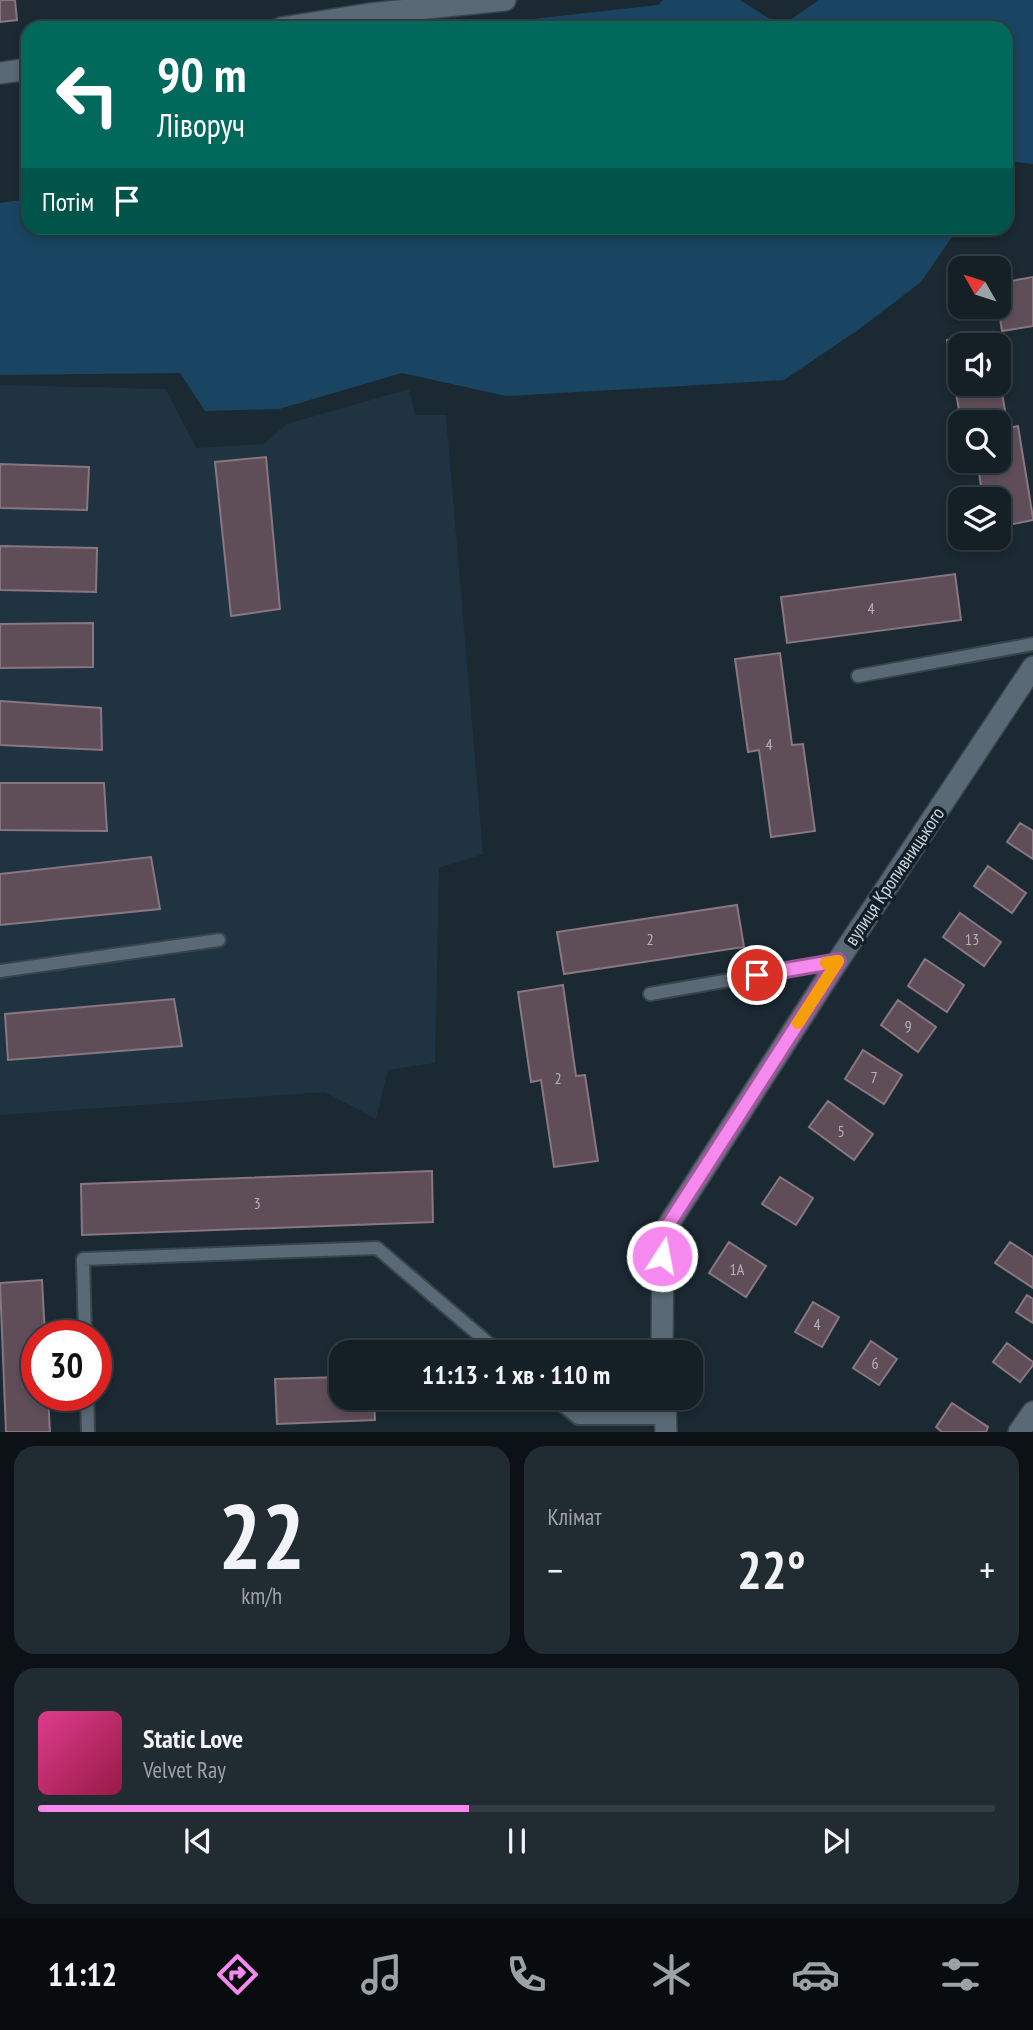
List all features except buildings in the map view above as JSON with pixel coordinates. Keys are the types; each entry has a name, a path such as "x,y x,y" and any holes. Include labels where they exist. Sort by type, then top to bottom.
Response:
{"street":[{"path":"349,0 369,14"},
{"path":"325,21 505,0"},
{"path":"0,73 21,70"},
{"name":"вулиця Кропивницького","path":"662,1340 663,1233 838,961 1033,667"},
{"path":"1019,1432 1033,1412"}],"lane":[{"path":"858,676 1033,644"},
{"path":"0,971 219,940"},
{"path":"650,993 838,961"},
{"path":"85,1320 83,1259 377,1248 485,1340"},
{"path":"568,1410 578,1418 665,1416"},
{"path":"87,1411 88,1432"}],"shaded area":[{"path":"663,0 740,0 773,21 514,21 658,5"},
{"path":"819,0 1033,0 1033,164 1013,162 1013,21 788,21"},
{"path":"21,200 21,235 953,235 921,282 858,330 784,380 506,396 402,373 279,409 205,411 180,373 0,375 0,203"},
{"path":"0,385 166,389 196,448 264,444 287,424 409,389 415,415 446,415 483,854 439,868 435,1063 388,1070 376,1119 325,1092 0,1115"}],"slow traffic":[{"path":"798,1023 838,961 826,963"}],"route":[{"path":"662,1256 663,1233 838,961 757,975"}]}
